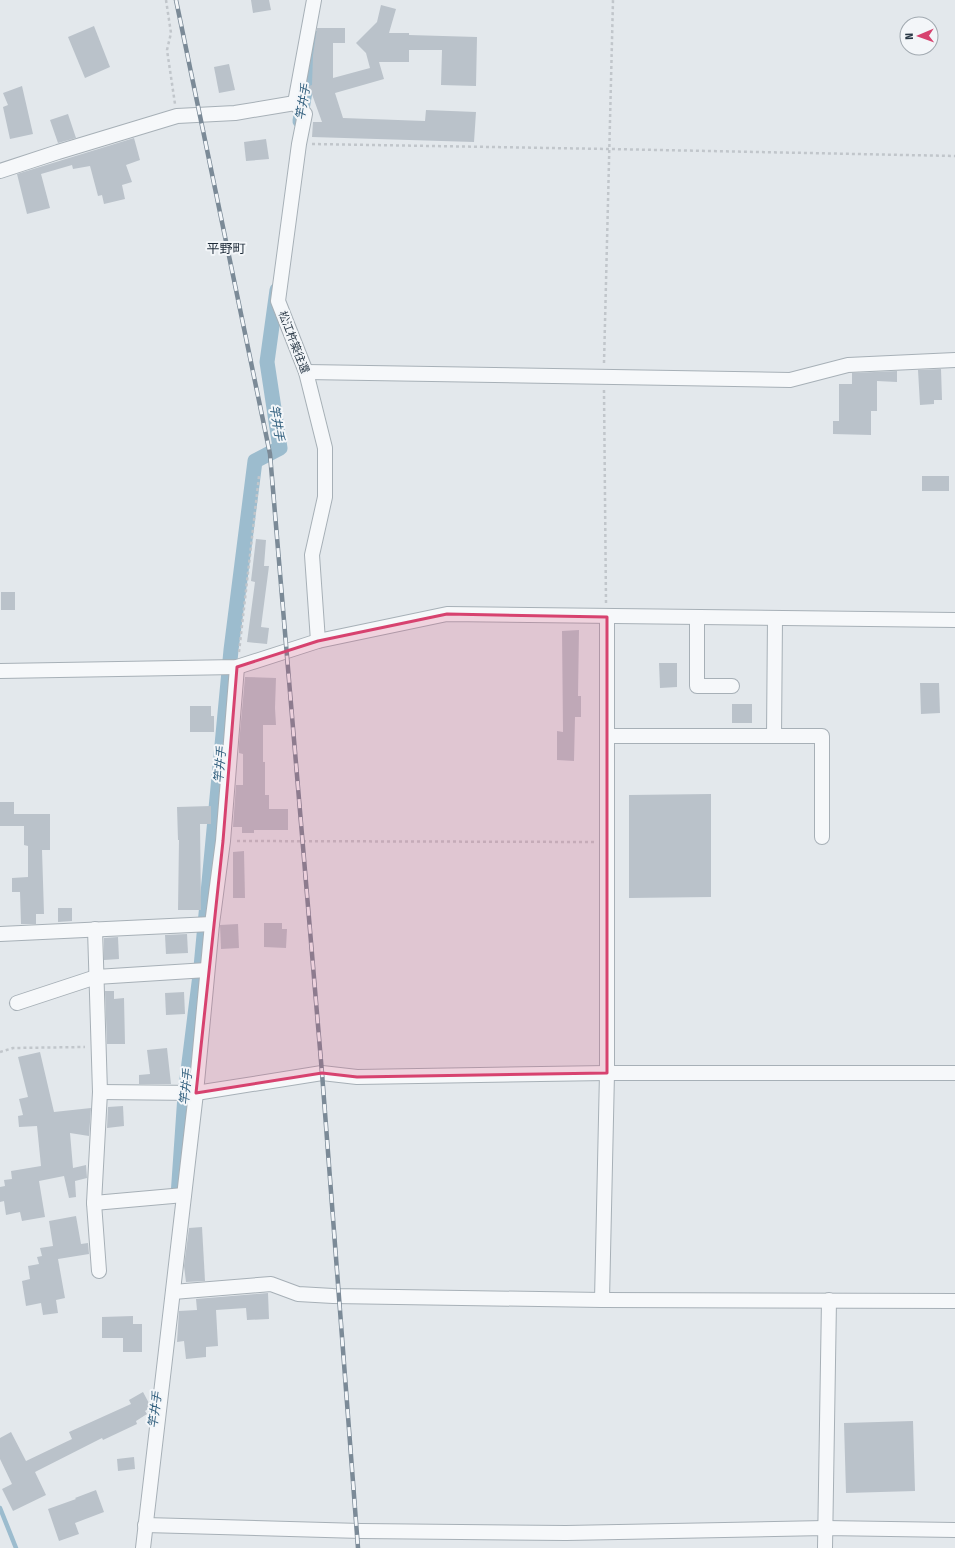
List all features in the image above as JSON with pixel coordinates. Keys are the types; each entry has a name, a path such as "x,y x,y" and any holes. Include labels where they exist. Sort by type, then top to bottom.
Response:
{"street":[{"path":"0,171 177,116 234,113 295,103 314,0"},
{"name":"松江杵築往還","path":"295,103 305,114 299,144 278,300 306,372 325,448 325,497 312,555 318,641"},
{"path":"306,372 790,380 848,365 955,360"},
{"path":"0,670 237,667 318,641 447,614 955,620"},
{"path":"602,1300 607,1073 607,617"},
{"path":"697,618 697,686 732,686"},
{"path":"774,736 775,618"},
{"path":"143,1548 196,1093 212,924 223,841 237,667"},
{"path":"606,736 822,736 822,837"},
{"path":"0,934 212,924"},
{"path":"95,929 100,1092 94,1203 100,1271"},
{"path":"17,1003 96,977 207,970"},
{"path":"100,1092 196,1093 322,1073 358,1077 607,1073 955,1073"},
{"path":"94,1203 184,1195"},
{"path":"173,1292 271,1284 298,1294 333,1296 602,1300 955,1301"},
{"path":"825,1548 829,1300"},
{"path":"145,1524 361,1531 566,1533 825,1528 955,1530"}],"path":[{"path":"166,0 171,33 167,50 177,116"},
{"path":"607,617 604,378 614,0"},
{"path":"299,144 955,156"},
{"path":"237,667 259,476"},
{"path":"223,841 606,842"},
{"path":"0,1052 13,1048 99,1046"}],"highlighted area":[{"path":"447,614 607,617 607,1073 357,1077 322,1073 196,1093 223,841 237,667 318,641"}],"building":[{"path":"251,0 269,0 271,10 253,13"},
{"path":"381,5 396,9 389,33 477,37 476,86 441,85 442,50 409,50 409,62 379,62 384,79 335,93 343,118 425,121 426,110 476,112 474,142 312,137 313,122 322,122 309,86 312,85 313,55 317,28 345,28 345,43 333,43 333,78 370,68 366,53 356,43 377,22"},
{"path":"94,26 110,67 85,78 68,37"},
{"path":"229,64 235,90 219,93 214,67"},
{"path":"22,86 33,134 10,139 3,107 8,105 3,93"},
{"path":"68,114 76,138 58,143 50,120"},
{"path":"134,138 140,160 126,165 132,182 122,185 125,199 104,204 102,195 98,196 90,166 73,169 72,165 41,174 50,208 27,214 17,174"},
{"path":"266,139 269,159 246,161 244,142"},
{"path":"941,369 942,400 934,400 934,404 920,405 918,370"},
{"path":"897,371 897,382 877,381 877,411 871,411 871,435 833,434 833,421 839,421 839,384 852,384 852,373"},
{"path":"922,476 949,476 949,491 922,491"},
{"path":"256,539 266,540 264,566 269,566 261,627 269,628 267,644 247,642 255,582 251,581"},
{"path":"1,592 15,592 15,610 1,610"},
{"path":"579,630 578,696 581,696 581,717 575,717 574,761 557,760 557,731 563,732 562,631"},
{"path":"659,663 677,663 677,687 660,688"},
{"path":"245,677 276,678 276,725 263,725 265,795 269,795 269,809 288,809 288,830 254,830 254,833 242,833 242,827 233,827 236,785 243,785 243,754 239,753 239,744"},
{"path":"920,683 939,683 940,713 921,714"},
{"path":"732,704 752,704 752,723 732,723"},
{"path":"190,706 211,706 211,716 214,716 214,732 190,732"},
{"path":"711,794 711,897 629,898 629,795"},
{"path":"0,802 14,802 14,814 50,814 50,850 42,850 44,914 36,914 36,924 21,924 20,892 12,892 12,878 28,877 28,846 24,845 24,826 0,826"},
{"path":"211,806 211,824 200,824 201,910 178,910 179,840 177,807"},
{"path":"244,851 245,898 233,898 233,852"},
{"path":"58,908 72,908 72,921 58,922"},
{"path":"264,923 282,923 282,929 287,929 286,948 264,947"},
{"path":"238,924 239,948 221,949 220,925"},
{"path":"187,934 188,953 166,954 165,935"},
{"path":"118,937 119,959 104,960 104,938"},
{"path":"105,991 114,991 114,999 124,998 125,1044 107,1044"},
{"path":"184,992 185,1014 166,1015 165,993"},
{"path":"167,1048 171,1084 139,1084 139,1075 150,1074 147,1050"},
{"path":"40,1052 54,1112 91,1108 89,1136 70,1133 73,1168 86,1165 87,1178 75,1181 76,1197 69,1198 64,1176 39,1181 45,1217 22,1221 20,1212 6,1215 4,1201 0,1202 0,1187 5,1186 4,1180 12,1179 11,1171 41,1166 37,1126 19,1127 18,1116 23,1115 19,1099 28,1097 18,1057"},
{"path":"123,1106 124,1126 107,1128 108,1107"},
{"path":"76,1216 81,1244 88,1243 89,1254 58,1259 65,1298 56,1300 58,1313 43,1315 41,1303 26,1306 22,1281 30,1279 28,1266 39,1264 37,1257 42,1256 40,1248 53,1246 49,1221"},
{"path":"202,1227 205,1281 186,1282 184,1266 189,1228"},
{"path":"268,1293 269,1319 247,1320 246,1308 216,1310 218,1346 206,1347 206,1357 186,1359 184,1341 177,1342 179,1311 197,1310 196,1299"},
{"path":"133,1316 133,1324 142,1324 142,1352 123,1352 123,1338 102,1338 102,1317"},
{"path":"143,1392 151,1407 145,1411 147,1414 136,1421 137,1424 103,1440 102,1438 35,1472 46,1495 13,1511 2,1489 12,1484 0,1459 0,1438 11,1432 26,1461 72,1439 69,1432 131,1404 129,1400"},
{"path":"913,1421 915,1491 846,1493 844,1423"},
{"path":"134,1457 135,1469 118,1471 117,1459"},
{"path":"96,1490 104,1512 75,1523 79,1534 59,1541 48,1509"}],"waterway":[{"name":"竿井手","path":"300,121 314,38"},
{"name":"竿井手","path":"178,1196 185,1095 201,967 231,650 255,461 280,448 267,362 277,290"},
{"path":"0,1508 16,1548"}],"railway":[{"path":"176,0 270,454 322,1073 358,1548"}],"district":[{"name":"平野町","path":"226,248"}]}
